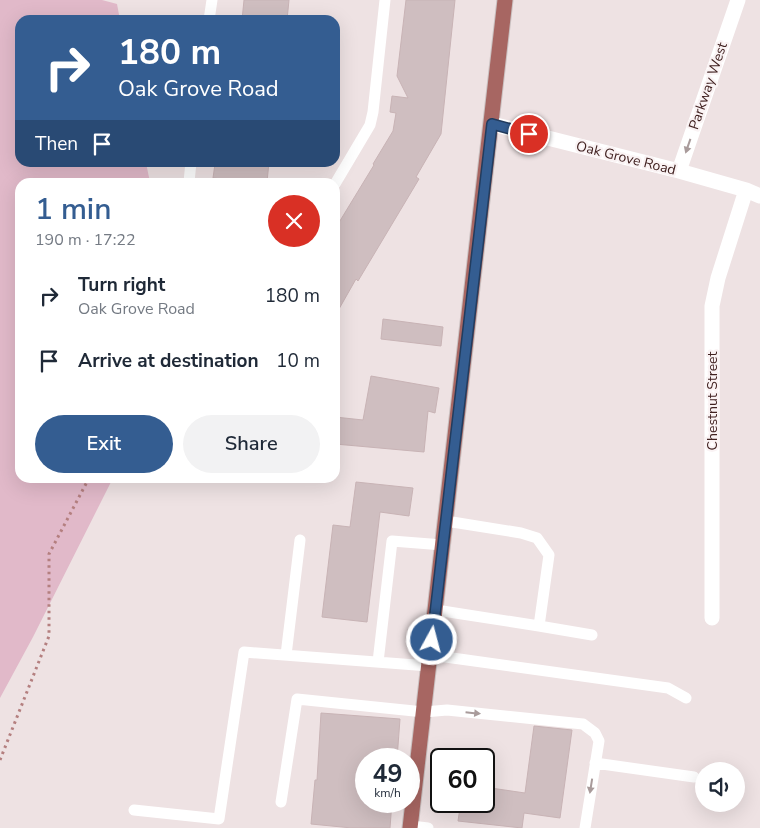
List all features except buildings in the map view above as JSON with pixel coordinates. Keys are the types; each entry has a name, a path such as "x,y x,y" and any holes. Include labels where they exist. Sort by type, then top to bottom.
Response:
{"main road":[{"path":"411,827 506,0"}],"street":[{"name":"Parkway West","path":"679,172 738,0"},
{"name":"Oak Grove Road","path":"492,124 753,193"},
{"name":"Chestnut Street","path":"712,618 712,306 718,278 753,193"}],"lane":[{"path":"210,15 212,0"},
{"path":"339,178 370,125 385,0"},
{"path":"446,521 521,533 537,538 550,555 539,626"},
{"path":"286,655 300,540"},
{"path":"378,662 392,541 443,545"},
{"path":"436,610 592,635"},
{"path":"134,810 219,819 244,652 378,662 430,661 668,688 686,698"},
{"path":"281,802 297,700 424,712 447,710 583,724 595,733 599,740 585,828"},
{"path":"595,763 694,777"},
{"path":"411,827 428,828"}],"path":[{"path":"0,760 48,636 49,554 86,483"}],"shaded area":[{"path":"0,0 102,0 117,4 119,15 15,15 15,167 147,167 149,178 15,178 15,483 110,483 0,698"}],"route":[{"path":"432,640 492,124 529,134"}]}
